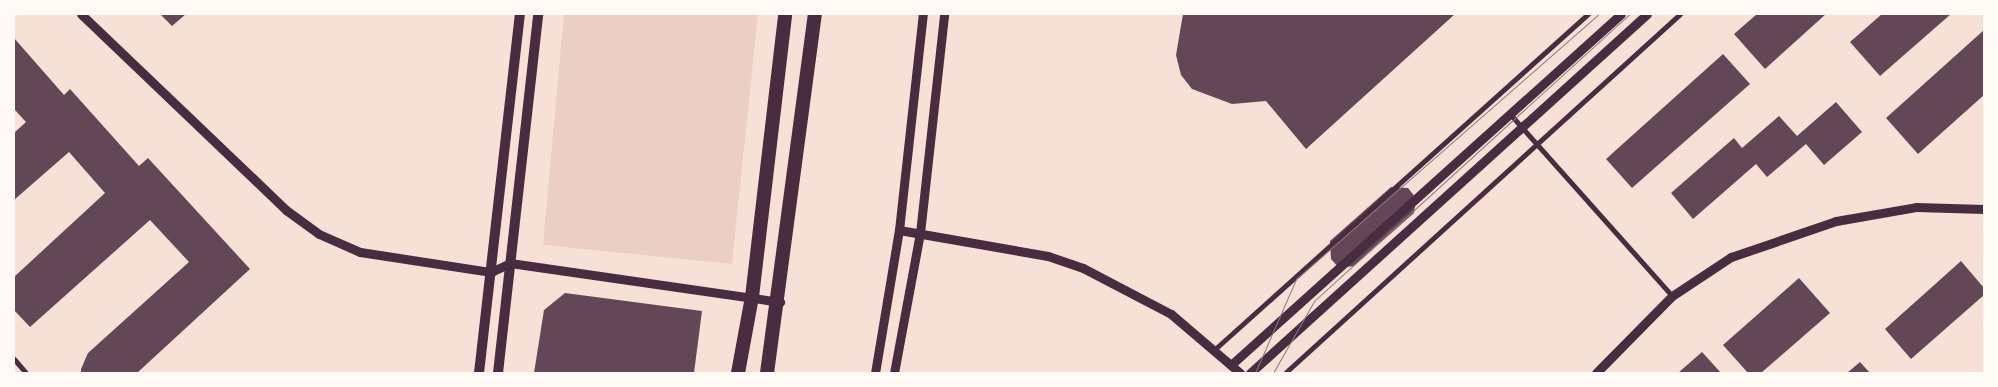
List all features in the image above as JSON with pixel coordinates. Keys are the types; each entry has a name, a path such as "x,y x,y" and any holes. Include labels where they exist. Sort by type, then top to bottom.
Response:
{"highway":[{"path":"738,373 752,297 785,14"},
{"path":"767,373 780,302 816,14"}],"main road":[{"path":"480,373 520,14"},
{"path":"498,373 538,14"}],"street":[{"path":"82,14 286,210 319,234 360,252 491,272 510,263 780,302"},
{"path":"875,373 899,230 923,14"},
{"path":"894,373 920,233 944,14"},
{"path":"1216,349 1588,14"},
{"path":"1232,364 1621,14"},
{"path":"1250,373 1647,14"},
{"path":"1285,373 1680,14"},
{"path":"1510,114 1672,296"},
{"path":"1596,373 1672,296 1731,257 1836,221 1916,207 1984,209"},
{"path":"899,230 1048,256 1083,268 1137,293 1216,349 1240,373"},
{"path":"14,359 26,373"}],"shaded area":[{"path":"564,14 758,14 732,264 543,245"}],"building":[{"path":"160,14 186,14 172,26"},
{"path":"1183,14 1455,14 1306,149 1266,101 1232,104 1192,89 1181,75 1176,55"},
{"path":"1757,14 1826,14 1765,69 1734,34"},
{"path":"1882,14 1951,14 1880,76 1850,42"},
{"path":"1984,30 1984,95 1918,154 1886,118"},
{"path":"14,38 64,95 70,89 139,166 148,158 250,269 137,373 81,373 81,369 88,353 189,262 150,220 30,327 14,310 14,277 105,193 69,152 14,200 14,133 26,122 14,109"},
{"path":"1723,54 1750,84 1632,188 1606,159"},
{"path":"1836,102 1862,132 1824,165 1806,144 1767,177 1756,164 1693,219 1671,193 1734,138 1742,148 1779,116 1797,136"},
{"path":"1391,187 1408,188 1416,198 1414,213 1354,266 1339,268 1331,259 1330,241"},
{"path":"1961,261 1984,288 1984,295 1911,359 1885,329"},
{"path":"1799,278 1830,313 1761,373 1748,373 1723,345"},
{"path":"565,293 702,311 694,373 534,373 544,310"},
{"path":"1702,352 1721,373 1678,373"},
{"path":"1860,362 1870,373 1847,373"}],"tram line":[{"path":"1255,373 1296,279 1599,14"},
{"path":"1273,373 1314,301 1629,14"}]}
